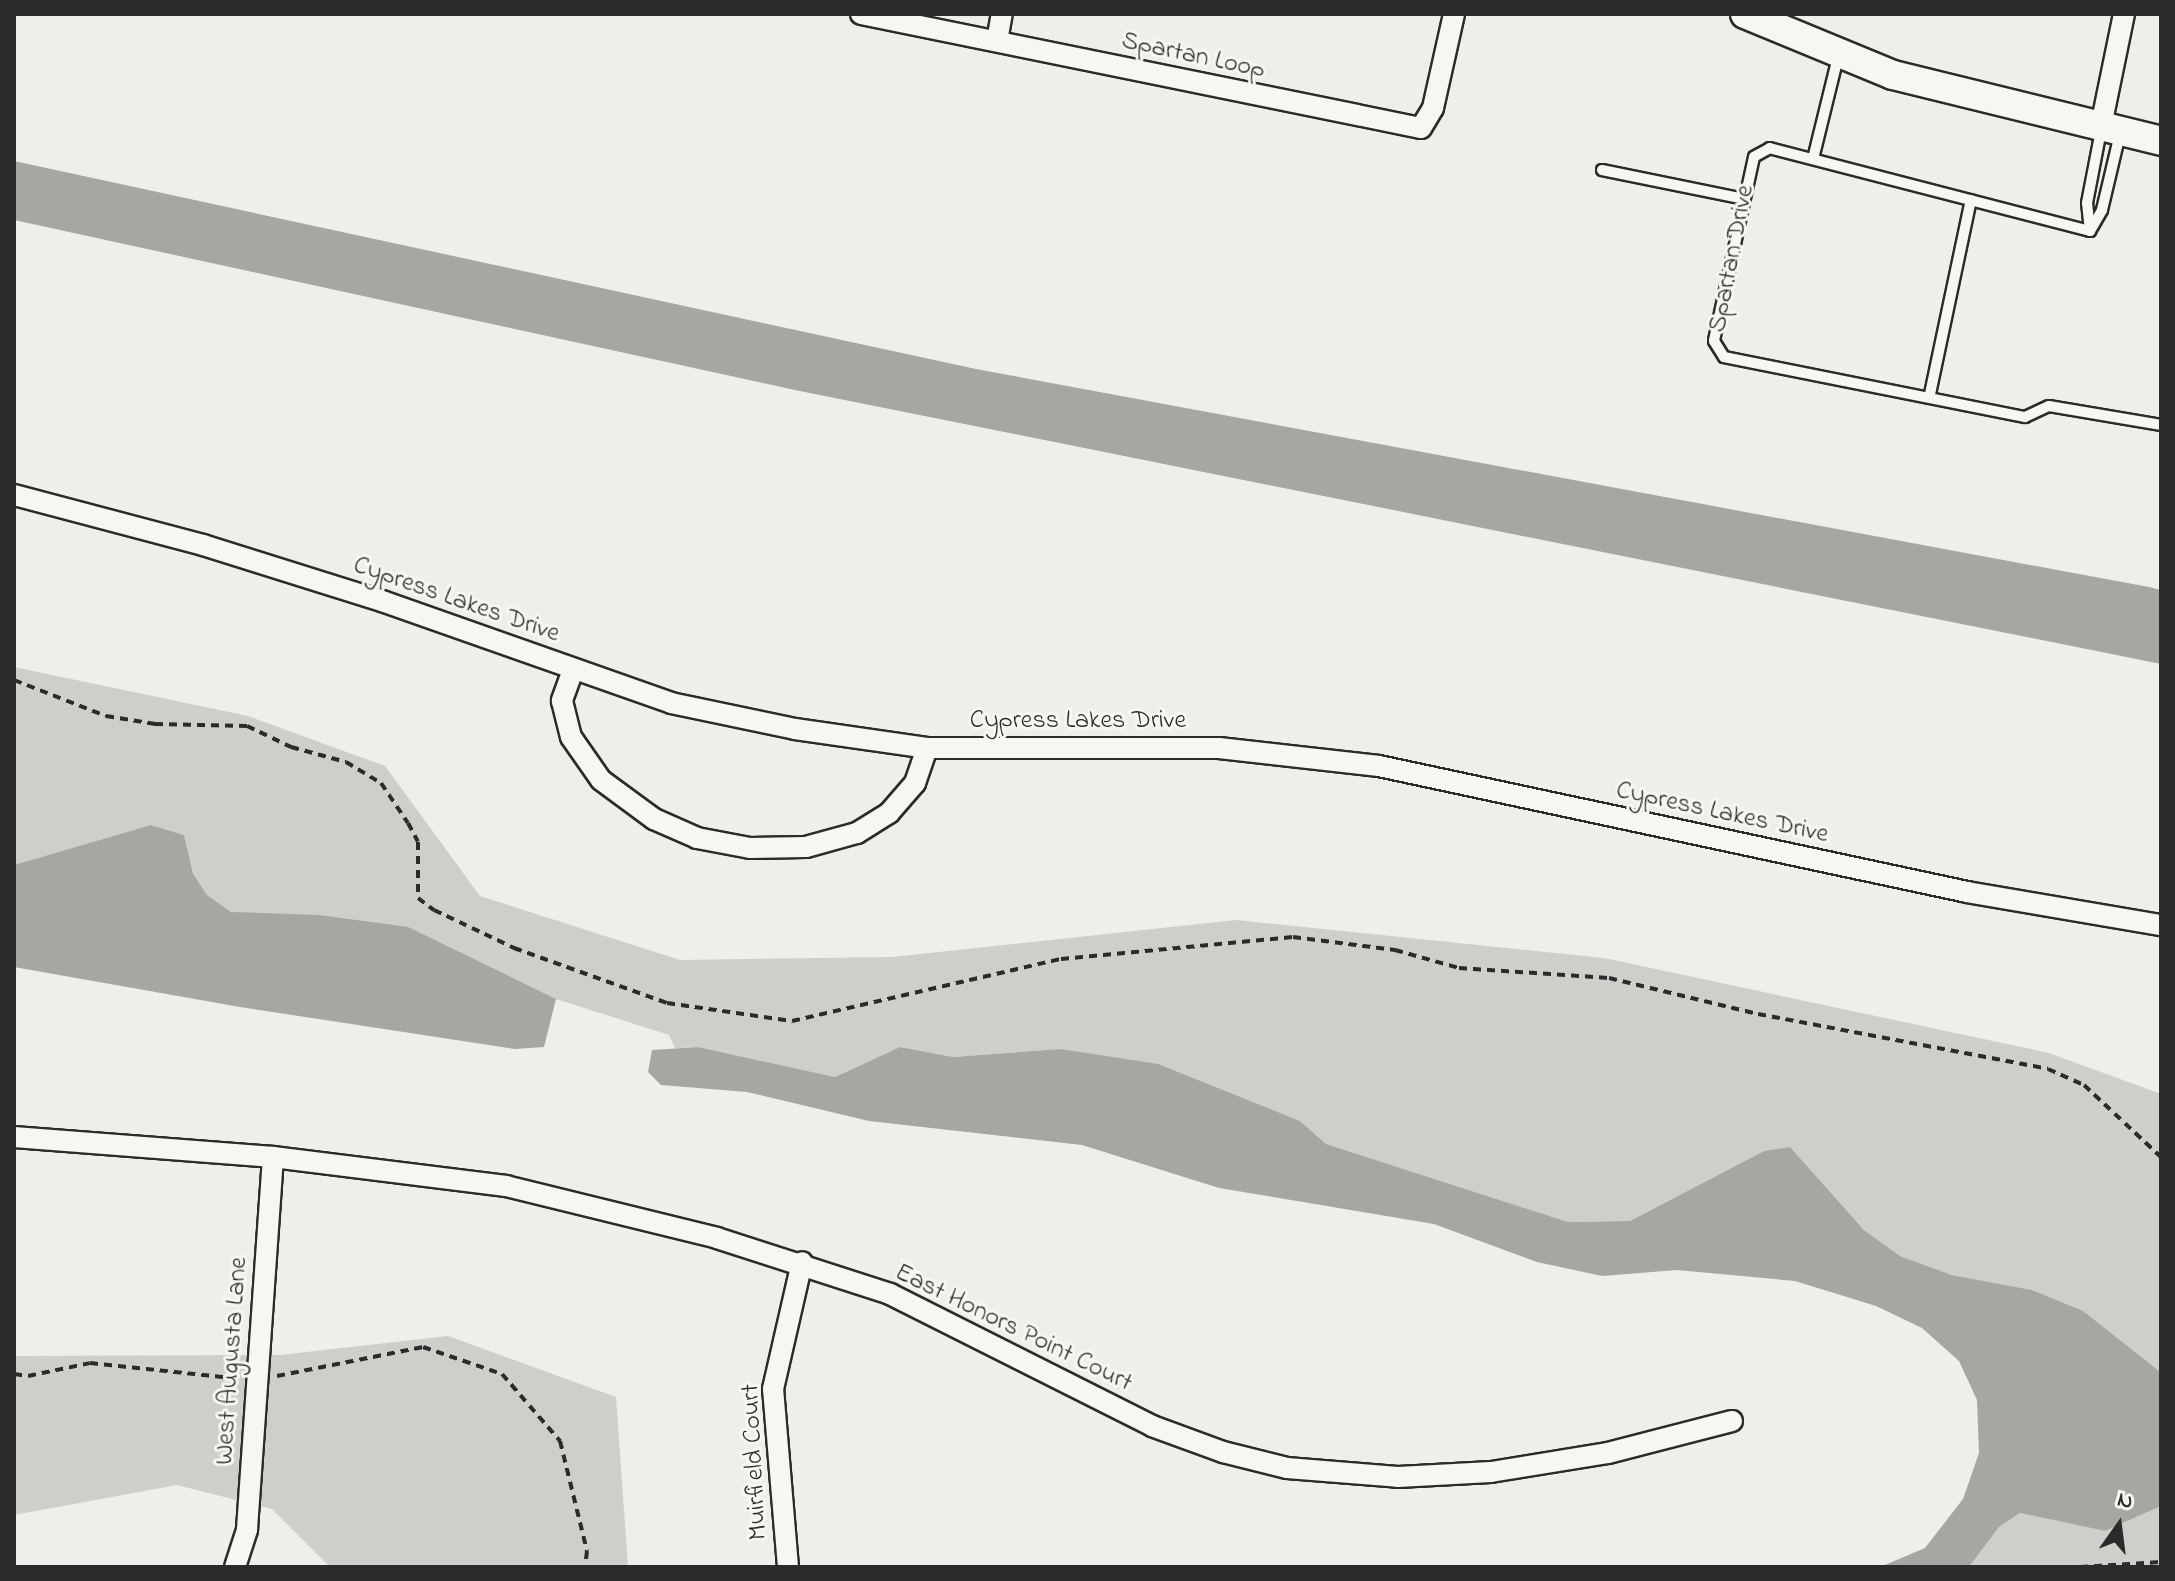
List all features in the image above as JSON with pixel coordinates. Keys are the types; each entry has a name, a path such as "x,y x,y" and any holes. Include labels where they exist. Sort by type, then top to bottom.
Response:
{"street":[{"name":"Spartan Loop","path":"861,14 1421,128 1433,108 1454,14"},
{"path":"997,41 1002,14"},
{"path":"1745,14 1893,75 2161,141"},
{"path":"2111,129 2124,14"},
{"name":"Cypress Lakes Drive","path":"14,495 248,559 671,703 862,742 927,748 1219,748 1379,766 1878,874 2161,925"},
{"path":"573,670 562,701 571,737 601,780 654,819 697,838 750,848 806,847 857,833 889,813 915,783 927,748"},
{"name":"East Honors Point Court","path":"14,1137 273,1157 506,1186 802,1262 890,1294 1152,1426 1223,1452 1287,1468 1398,1477 1491,1472 1608,1453 1732,1421"},
{"name":"West Augusta Lane","path":"235,1567 247,1529 273,1157"},
{"name":"Muirfield Court","path":"788,1567 773,1389 802,1262"}],"lane":[{"path":"1813,159 1839,55"},
{"path":"2090,231 2087,203 2111,129"},
{"path":"2090,231 2102,210 2111,129"},
{"name":"Spartan Drive","path":"2090,231 1770,148 1754,157 1714,341 1724,357 1930,394 2025,417 2049,406 2161,425"},
{"path":"1602,170 1745,199"},
{"path":"1930,394 1971,200"}],"path":[{"path":"14,680 106,716 155,724 247,726 291,747 346,762 381,783 408,823 418,842 418,898 434,910 514,948 667,1003 792,1021 1061,959 1293,937 1395,950 1459,968 1609,978 1758,1014 2048,1069 2084,1085 2161,1157"},
{"path":"14,1374 28,1376 90,1363 177,1376 257,1379 423,1347 502,1374 560,1441 587,1551 585,1567"},
{"path":"2080,1567 2161,1562"}],"shaded area":[{"path":"14,161 976,369 2149,587 2161,590 2161,664 795,390 14,220"},
{"path":"14,667 248,716 385,766 480,896 680,960 892,957 1236,920 1604,958 2049,1053 2161,1094 2161,1373 2082,1311 2032,1290 1952,1275 1900,1256 1864,1230 1790,1147 1764,1151 1630,1221 1568,1222 1326,1144 1300,1121 1060,1049 953,1057 900,1047 835,1077 698,1047 675,1048 669,1035 556,999 500,974 231,912 207,895 192,874 184,835 152,825 14,865"},
{"path":"151,825 184,835 193,874 207,895 231,912 319,915 408,927 556,999 544,1047 515,1049 240,1007 14,967 14,865"},
{"path":"698,1047 835,1077 900,1047 953,1057 1060,1049 1158,1064 1300,1121 1326,1144 1568,1222 1630,1221 1764,1151 1790,1147 1864,1230 1900,1256 1952,1275 2032,1290 2083,1311 2159,1371 2161,1506 2105,1531 2020,1513 1999,1527 1969,1567 1880,1567 1925,1548 1963,1499 1979,1453 1977,1400 1959,1361 1922,1328 1876,1306 1795,1281 1677,1270 1602,1276 1537,1262 1434,1224 1219,1188 1082,1145 869,1121 747,1092 661,1085 648,1072 652,1050"},
{"path":"448,1336 616,1397 628,1567 330,1567 272,1509 177,1485 14,1515 14,1356 280,1355"},
{"path":"2161,1506 2161,1567 1969,1567 1999,1527 2020,1513 2105,1531"}]}
